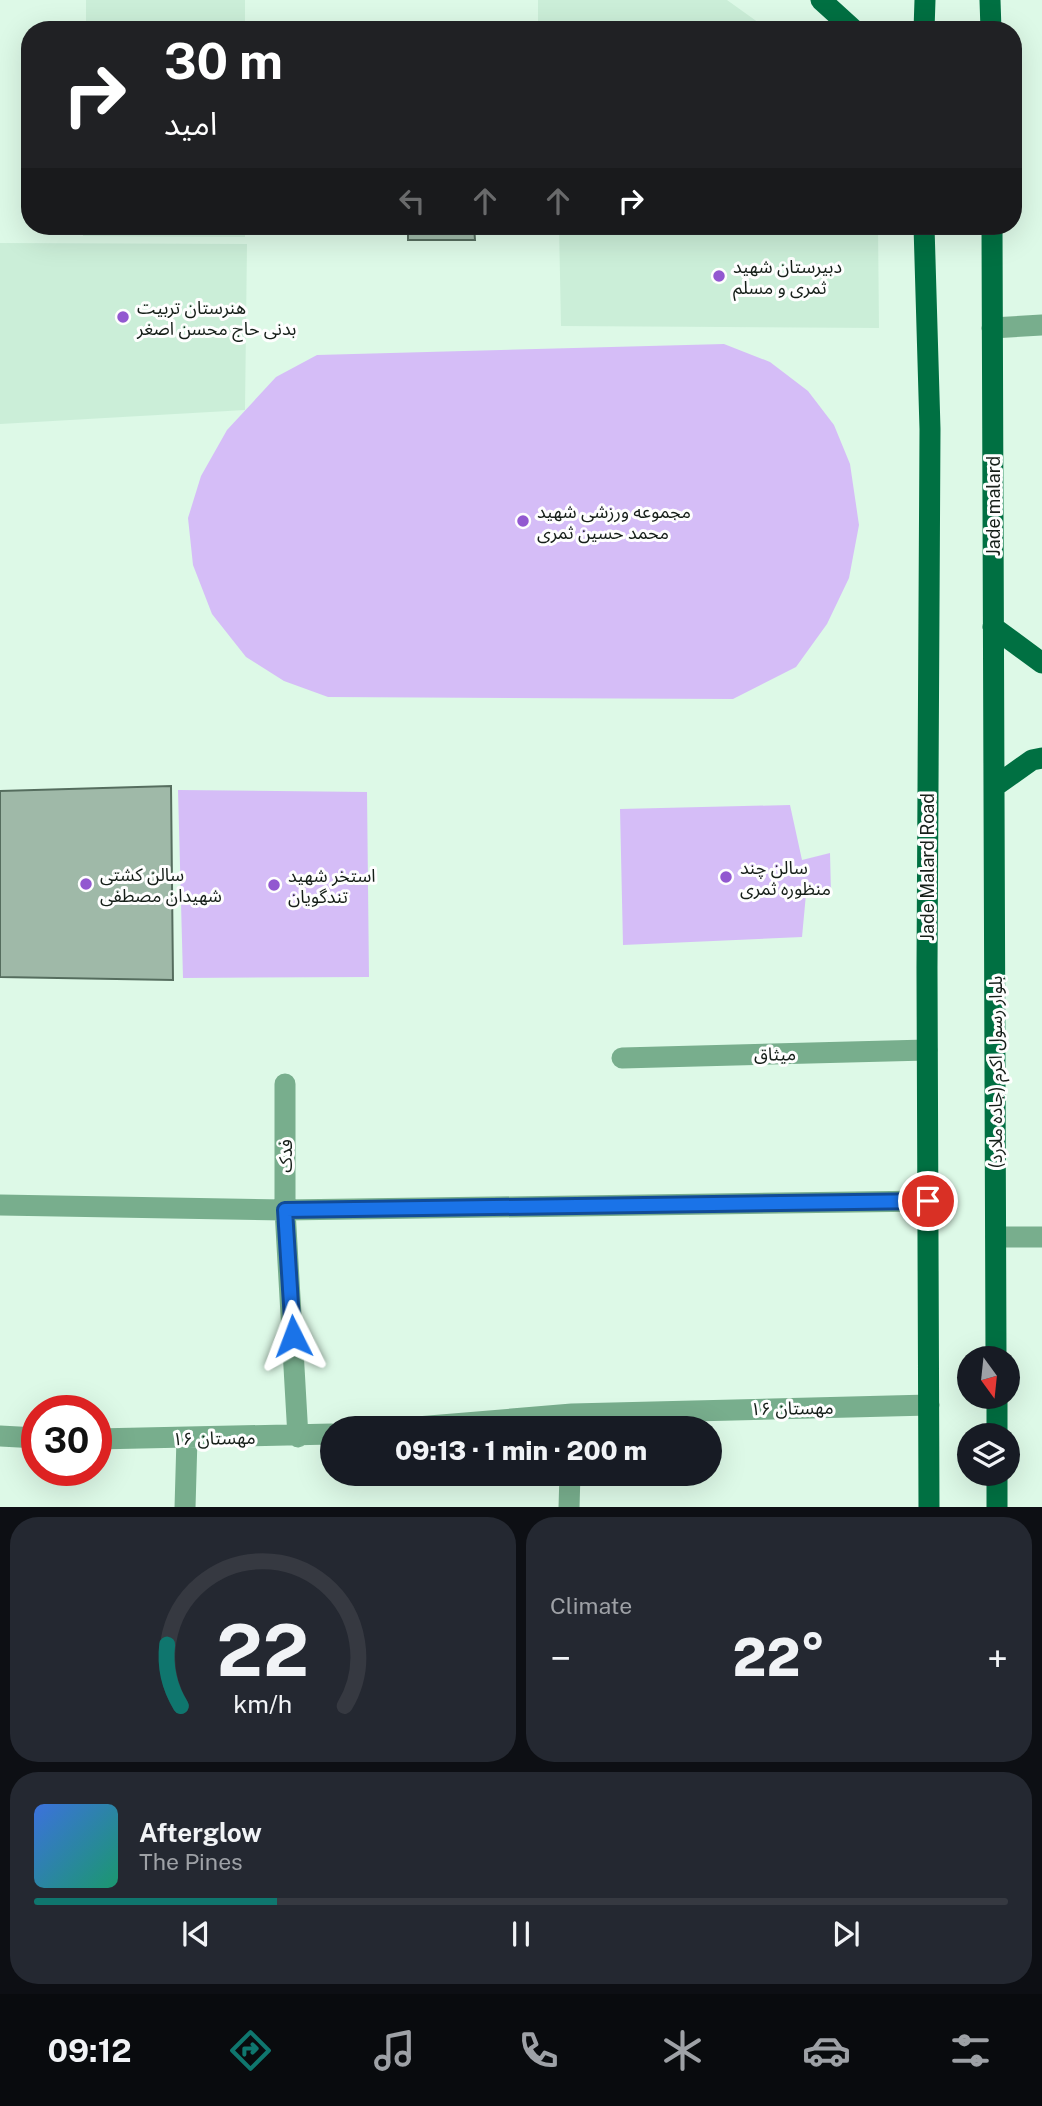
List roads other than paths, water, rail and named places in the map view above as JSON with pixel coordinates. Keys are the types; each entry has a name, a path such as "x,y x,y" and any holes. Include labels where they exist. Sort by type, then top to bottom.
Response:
{"main road":[{"path":"821,0 844,21"},
{"path":"924,21 925,0"},
{"path":"990,0 991,21"},
{"name":"Jade Malard Road","path":"924,235 930,429 927,1050 929,1507"},
{"name":"Jade malard","path":"992,235 994,787"},
{"path":"993,627 1042,663"},
{"path":"994,787 1032,760 1042,758"},
{"name":"بلوار رسول اکرم (جاده ملارد)","path":"994,787 996,1346"},
{"path":"997,1486 998,1507"}],"street":[{"path":"992,328 1042,326"},
{"name":"میثاق","path":"622,1058 927,1050"},
{"name":"فدک","path":"285,1084 285,1210 298,1437"},
{"path":"0,1205 285,1210 928,1201"},
{"path":"996,1237 1042,1237"},
{"name":"مهستان ۱۶","path":"684,1416 929,1405"},
{"name":"مهستان ۱۶","path":"112,1439 320,1435"},
{"path":"0,1436 21,1437"},
{"path":"185,1507 187,1438"},
{"path":"569,1507 570,1486"}],"place":[{"name":"دبیرستان شهید ثمری و مسلم","path":"719,276"},
{"name":"هنرستان تربیت بدنی حاج محسن اصغر","path":"123,317"},
{"name":"مجموعه ورزشی شهید محمد حسین ثمری","path":"523,521"},
{"name":"سالن چند منظوره ثمری","path":"726,877"},
{"name":"سالن کشتی شهیدان مصطفی","path":"86,884"},
{"name":"استخر شهید تندگویان","path":"274,885"}]}
